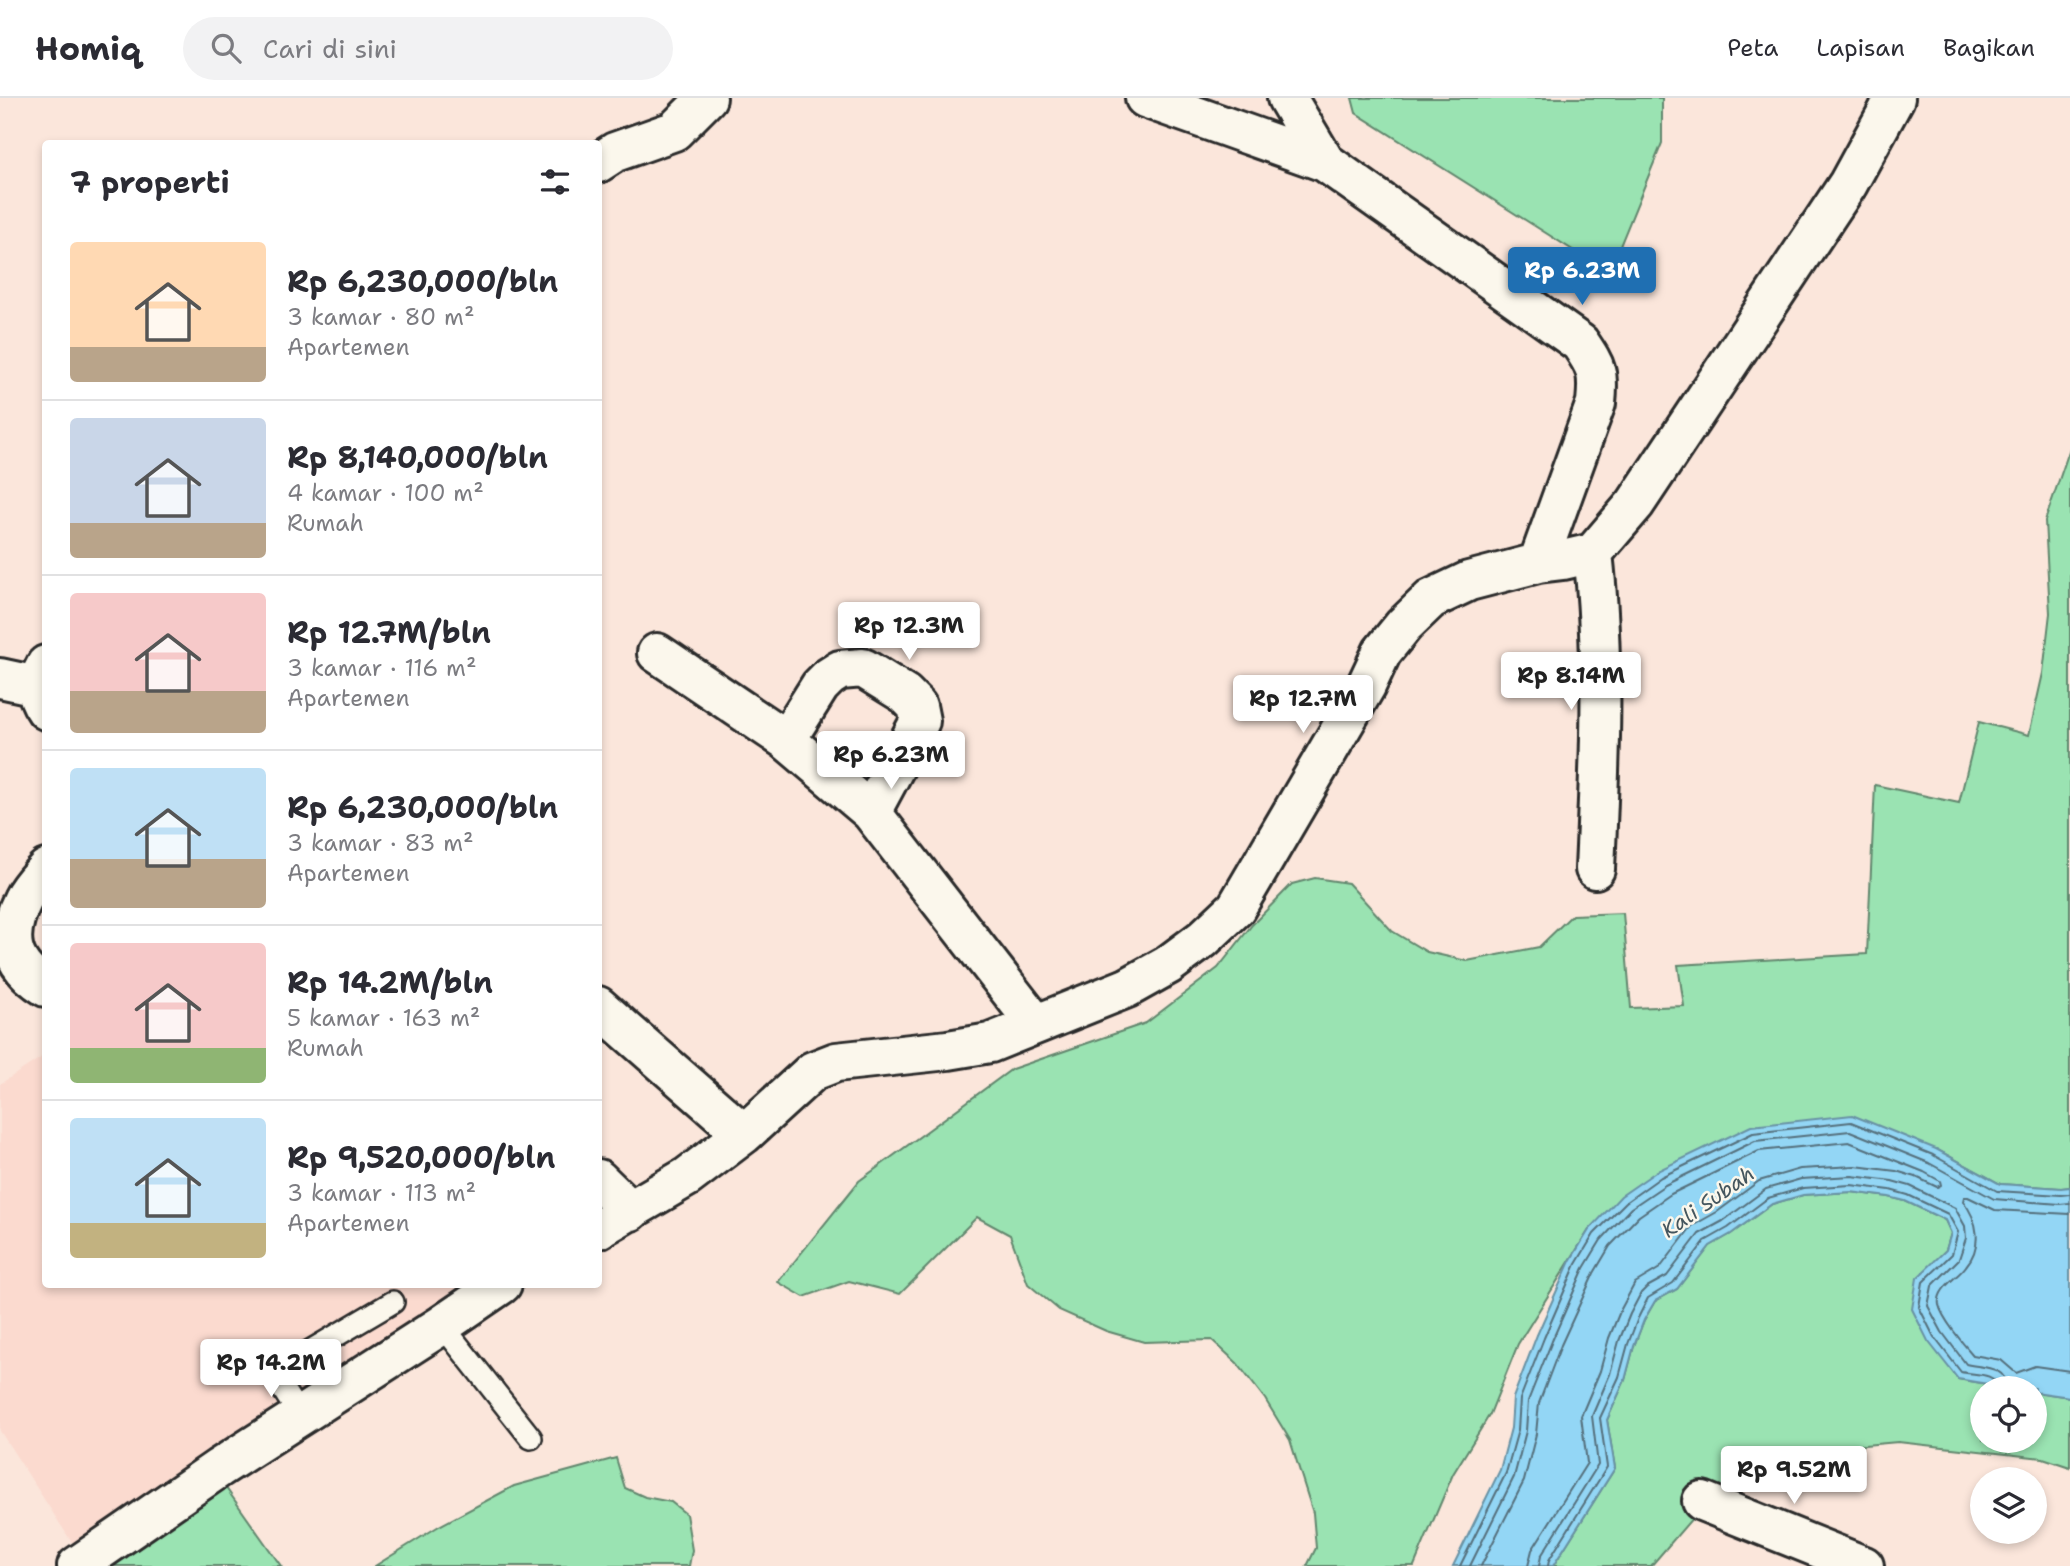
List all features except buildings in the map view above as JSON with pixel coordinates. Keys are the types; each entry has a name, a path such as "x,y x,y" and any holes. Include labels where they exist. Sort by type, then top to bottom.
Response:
{"street":[{"path":"602,160 615,152 674,131 707,98"},
{"path":"1144,98 1325,162 1580,343 1592,360 1598,379 1597,403 1538,563"},
{"path":"1287,98 1325,162"},
{"path":"602,1189 615,1220 687,1177 744,1134 813,1071 836,1062 990,1043 1127,988 1167,965 1203,939 1236,908 1366,686 1382,652 1404,625 1431,599 1469,582 1538,563 1593,553 1635,504 1840,195 1895,98"},
{"path":"1593,553 1599,603 1602,725 1595,869"},
{"path":"657,653 786,740 871,812 1035,1023"},
{"path":"786,740 820,686 840,670 863,668 905,694 917,706 920,721 871,812"},
{"path":"0,678 42,687"},
{"path":"42,874 23,897 12,928 13,953 42,978"},
{"path":"602,1010 744,1134"},
{"path":"77,1566 219,1468 496,1288"},
{"path":"1702,1501 1864,1566"}],"lane":[{"path":"300,1416 277,1380 278,1370 393,1302"},
{"path":"442,1325 531,1438"}],"shaded area":[{"path":"42,1057 42,1288 474,1288 73,1544 0,1431 0,1084"}],"green space":[{"path":"1352,98 1662,98 1662,143 1609,273 1356,113"},
{"path":"2070,448 2070,1187 2000,1184 1936,1149 1589,1230 1518,1344 1490,1414 1453,1474 1414,1566 1307,1566 1316,1548 1313,1513 1290,1440 1265,1399 1237,1363 1212,1340 1144,1342 1106,1331 1059,1310 1028,1284 1010,1235 977,1217 900,1294 849,1281 804,1297 778,1282 859,1181 1012,1069 1146,1023 1218,968 1252,925 1292,884 1315,878 1348,883 1392,931 1427,952 1467,961 1539,947 1572,915 1623,913 1631,1008 1684,1006 1678,965 1867,954 1875,785 1959,803 1979,722 2029,735 2043,673 2050,613 2045,521"},
{"path":"1851,1192 1889,1197 1905,1201 1945,1220 1951,1233 1946,1250 1917,1279 1958,1379 1970,1381 1970,1450 1898,1442 1797,1451 1712,1495 1651,1566 1553,1566 1615,1468 1607,1420 1625,1380 1644,1320 1655,1301 1677,1289 1710,1246 1772,1204 1803,1195"},
{"path":"2047,1394 2070,1397 2070,1467 2043,1458 1998,1453 2047,1453"},
{"path":"616,1458 625,1488 645,1497 671,1502 686,1514 692,1550 689,1566 375,1566 439,1526 514,1486"},
{"path":"226,1488 281,1566 108,1566"}],"water":[{"name":"Kali Subah","path":"1852,1115 1936,1149 2000,1184 2070,1187 2070,1397 2047,1394 2047,1376 1970,1376 1970,1381 1958,1379 1928,1341 1912,1309 1917,1278 1946,1250 1951,1233 1945,1220 1905,1201 1889,1197 1851,1192 1803,1195 1772,1204 1710,1246 1677,1289 1655,1301 1644,1320 1625,1380 1607,1420 1615,1468 1553,1566 1453,1566 1500,1470 1511,1428 1513,1398 1537,1335 1570,1261 1589,1230 1621,1196 1657,1171 1751,1126"}]}
